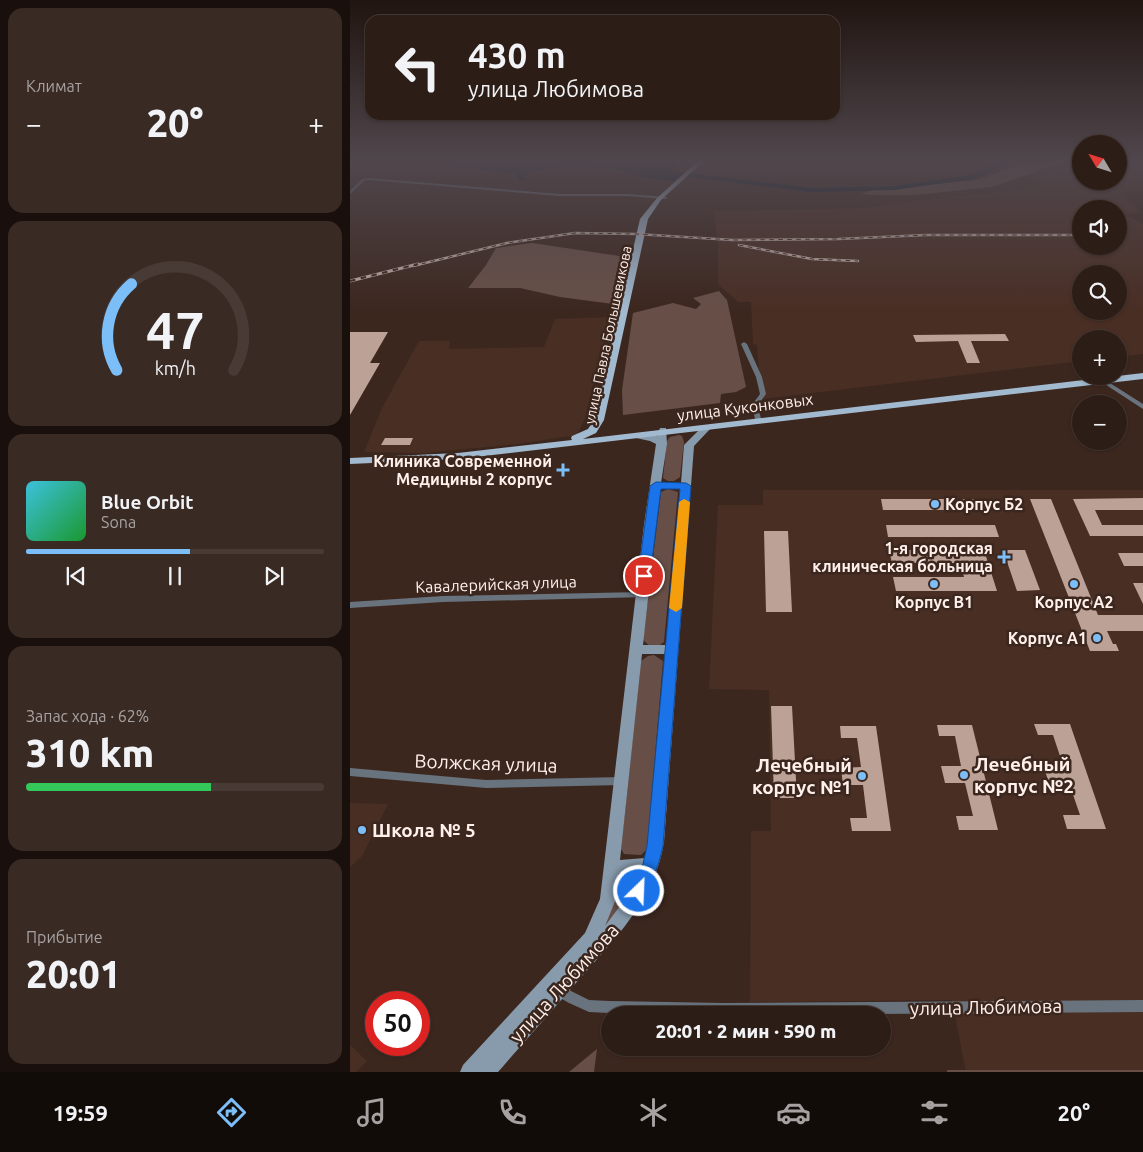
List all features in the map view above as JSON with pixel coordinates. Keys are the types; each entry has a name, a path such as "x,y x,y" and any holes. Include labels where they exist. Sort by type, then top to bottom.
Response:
{"main road":[{"name":"улица Павла Большевикова","path":"596,439 602,421 644,234 654,210"},
{"name":"улица Куконковых","path":"1127,375 1143,374"},
{"name":"улица Куконковых","path":"1127,376 1143,374"},
{"name":"улица Куконковых","path":"630,436 662,436 758,419 1072,382"},
{"name":"улица Куконковых","path":"662,436 706,428 1072,382"},
{"name":"улица Павла Большевикова","path":"571,440 592,431 602,421"},
{"path":"602,421 606,428 630,436"},
{"name":"улица Любимова","path":"470,1072 620,921 634,900 651,864 656,842 689,445 706,428"},
{"path":"350,461 426,459 630,436"},
{"name":"улица Любимова","path":"485,1072 591,938 608,899 662,436"},
{"path":"350,457 426,455 596,439"},
{"path":"656,486 686,486"},
{"path":"636,650 672,649"},
{"path":"612,866 651,864"}],"street":[{"path":"744,344 759,377 763,394 755,405 758,419"},
{"path":"1114,385 1143,406"},
{"name":"Кавалерийская улица","path":"350,605 442,599 642,595"},
{"name":"Волжская улица","path":"350,772 486,784 622,781"},
{"name":"улица Любимова","path":"553,987 573,1000 589,1006 724,1009 1143,1006"}],"shaded area":[{"path":"1072,210 1072,255 1127,255 1127,216 1143,224 1143,354 1127,356 1127,330 1072,330 1072,362 761,399 757,345 753,344 751,302 738,302 718,284 718,247 714,211"},
{"path":"1127,210 1139,210 1141,212 1127,215"},
{"path":"532,243 626,257 613,304 560,297 520,288 468,288 486,265 496,248"},
{"path":"719,291 727,300 746,387 736,392 721,394 720,403 623,415 622,390 633,313 673,303 696,309 701,304 693,298"},
{"path":"610,317 585,418 577,435 517,444 422,453 364,452 382,408 419,341 450,341 449,349 544,347 555,319"},
{"path":"682,436 684,442 680,477 674,481 668,481 663,478 667,441 670,437"},
{"path":"668,489 678,492 664,642 651,647 643,640 661,492"},
{"path":"763,490 1143,490 1143,1072 966,1072 952,1000 750,1002 751,831 771,831 769,690 709,689 718,505 763,505"},
{"path":"654,655 663,661 647,849 641,855 624,854 621,849 641,661 648,656"},
{"name":"Школа № 5","path":"350,803 388,804 362,856 350,867"},
{"path":"623,876 632,878 634,887 603,931 617,882"},
{"path":"350,1045 367,1061 356,1072 350,1072"},
{"path":"597,1049 594,1072 569,1072"},
{"path":"947,1070 1143,1070 1143,1072 947,1072"}],"building":[{"path":"350,332 388,332 370,363 380,363 350,415"},
{"path":"1005,334 1009,341 971,341 980,363 967,363 958,341 916,342 913,335"},
{"path":"385,438 413,438 410,445 381,445"},
{"path":"1143,498 1143,510 1095,510 1102,525 1143,525 1143,536 1090,536 1073,499"},
{"name":"Корпус Б2","path":"881,499 987,499 990,510 883,510"},
{"path":"1030,499 1051,499 1098,615 1143,615 1143,631 1107,631 1113,644 1116,644 1119,651 1090,651"},
{"path":"886,525 995,525 999,537 888,537"},
{"path":"764,531 788,531 792,612 766,612"},
{"path":"889,550 984,550 997,591 896,591 893,577 964,577 960,563 892,563"},
{"path":"1003,550 1025,550 1040,590 1017,591"},
{"path":"1118,553 1143,553 1143,566 1124,566"},
{"path":"1133,583 1143,583 1143,604"},
{"path":"771,706 792,706 797,798 774,798"},
{"path":"1034,724 1070,724 1106,829 1067,829 1063,815 1080,815 1069,783 1049,783 1043,765 1063,765 1053,735 1038,735"},
{"name":"Лечебный корпус №2","path":"937,725 972,725 998,830 959,830 956,816 973,816 965,783 945,783 941,766 961,766 955,736 939,736"},
{"name":"Лечебный корпус №1","path":"840,726 876,726 891,831 852,831 850,818 867,818 863,785 843,785 841,768 861,767 857,738 841,738"}],"railway":[{"path":"413,266 507,243 575,233 636,234 733,240 838,239 926,235 1072,235"},
{"path":"739,245 812,259 858,261"},
{"path":"350,281 418,264"}],"slow traffic":[{"path":"676,608 684,502"}],"place":[{"name":"Клиника Современной Медицины 2 корпус","path":"563,470"},
{"name":"Корпус Б2","path":"935,504"},
{"name":"1-я городская клиническая больница","path":"1004,557"},
{"name":"Корпус В1","path":"934,584"},
{"name":"Корпус А2","path":"1074,584"},
{"name":"Корпус А1","path":"1097,638"},
{"name":"Лечебный корпус №2","path":"964,775"},
{"name":"Лечебный корпус №1","path":"862,776"},
{"name":"Школа № 5","path":"362,830"}],"route":[{"path":"639,891 651,864 655,846 686,486 656,486 644,576"}]}
